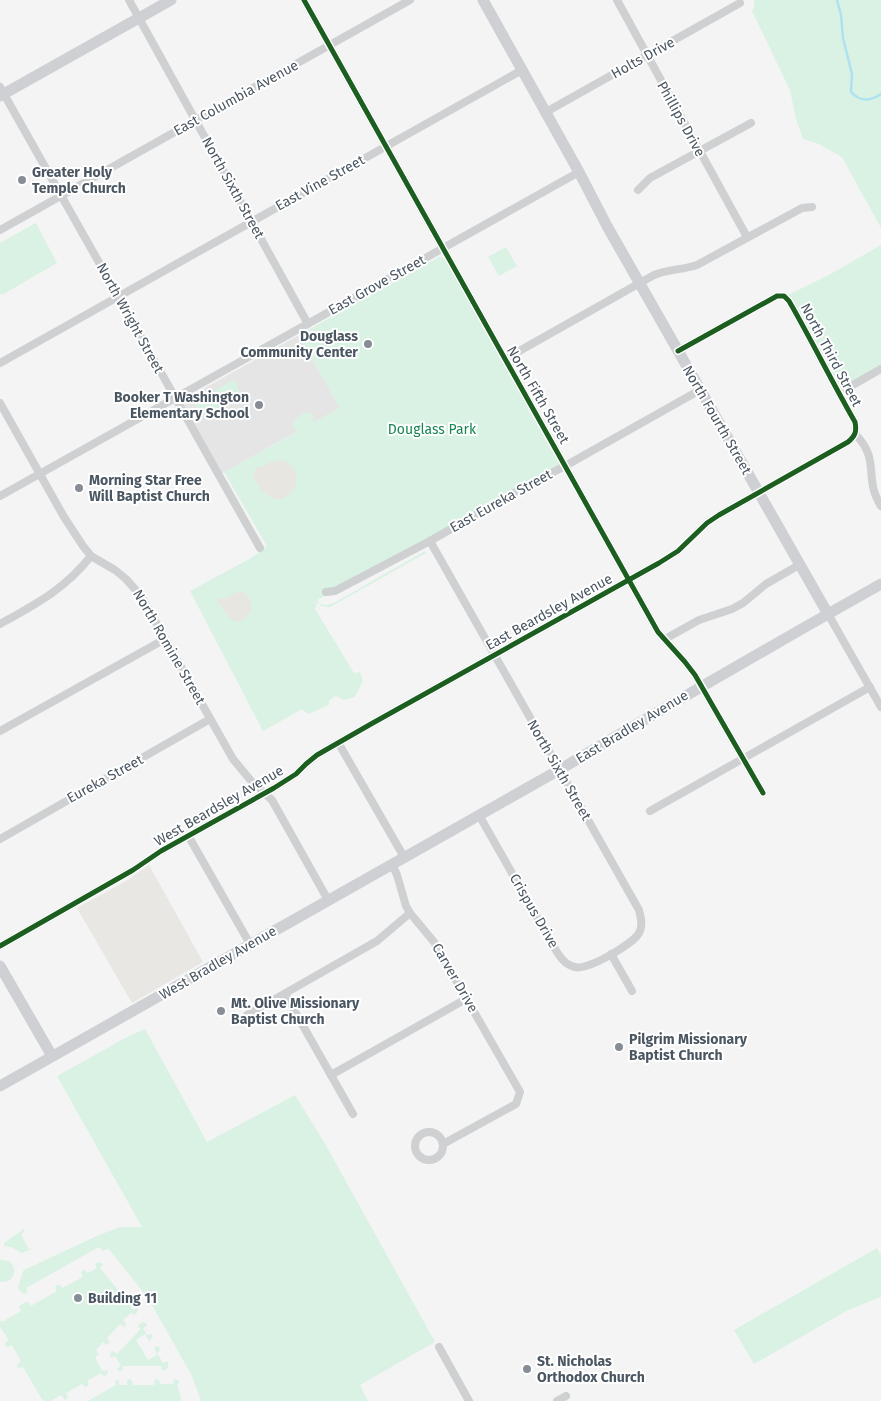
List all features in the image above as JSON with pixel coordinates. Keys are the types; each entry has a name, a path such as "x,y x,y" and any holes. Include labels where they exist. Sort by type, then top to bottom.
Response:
{"main road":[{"path":"1,92 171,0"},
{"name":"North Fourth Street","path":"483,0 639,284 828,614"},
{"name":"East Bradley Avenue","path":"435,840 881,584"},
{"name":"West Bradley Avenue","path":"0,1086 435,840"},
{"path":"0,966 52,1056"}],"street":[{"name":"North Sixth Street","path":"129,0 308,324"},
{"name":"North Fifth Street","path":"304,0 658,632 685,662 701,686 763,793"},
{"name":"East Columbia Avenue","path":"0,230 410,0"},
{"name":"Phillips Drive","path":"617,0 747,237"},
{"name":"Holts Drive","path":"546,112 740,3"},
{"name":"East Vine Street","path":"0,363 522,70"},
{"name":"North Wright Street","path":"1,92 62,196 260,548"},
{"path":"638,190 650,178 751,123"},
{"name":"East Grove Street","path":"0,496 579,172"},
{"path":"505,359 661,272 697,265 802,208 812,207"},
{"name":"North Third Street","path":"678,351 777,296 784,296 789,300 809,335 855,422 856,435"},
{"path":"838,393 881,369"},
{"name":"East Eureka Street","path":"326,592 336,591 430,541 700,390"},
{"name":"North Romine Street","path":"0,403 64,517 83,546 91,556 115,570 133,585 141,596 237,764 252,782 272,800 328,900"},
{"path":"856,435 866,441 878,455"},
{"name":"East Beardsley Avenue","path":"394,713 678,552 707,523 719,515 839,448 856,435"},
{"path":"880,470 875,490 881,506"},
{"name":"North Sixth Street","path":"430,541 639,910 642,922 638,934 633,940 611,954"},
{"path":"0,624 57,591 70,580 91,556"},
{"path":"665,639 700,620 732,609 743,603 766,584 800,565"},
{"name":"North Fourth Street","path":"828,614 881,707"},
{"path":"0,731 165,639"},
{"path":"650,811 870,687"},
{"name":"West Beardsley Avenue","path":"0,946 286,782 317,756 394,713"},
{"name":"Eureka Street","path":"0,839 210,719"},
{"path":"339,744 404,857"},
{"name":"Crispus Drive","path":"479,815 562,960 579,968 592,964 611,954"},
{"path":"189,836 250,944"},
{"name":"Carver Drive","path":"392,864 403,899 410,913 434,942 520,1092 516,1104 443,1144"},
{"path":"247,1015 377,942 410,913"},
{"path":"611,954 632,991"},
{"path":"285,994 353,1114"},
{"path":"331,1075 466,998"},
{"path":"439,1347 469,1401"},
{"path":"557,1401 566,1396"}],"shaded area":[{"name":"Booker T Washington Elementary School","path":"299,335 340,408 219,475 178,403"},
{"path":"149,865 203,962 132,1003 77,908 128,880"}],"green space":[{"path":"754,0 881,0 881,228 842,157 819,144 803,139 796,119 790,90 752,11"},
{"path":"36,223 57,263 2,295 0,293 0,243"},
{"path":"881,245 881,367 839,393 788,295 829,275"},
{"path":"506,247 517,266 499,276 488,257"},
{"name":"Douglass Park","path":"439,257 445,260 563,465 317,600 318,604 313,601 317,605 315,609 354,673 360,672 363,681 355,697 344,700 336,696 329,700 329,705 308,714 302,709 263,731 190,591 253,557 267,546 224,472 299,431 294,429 292,425 302,414 312,414 313,423 340,408 299,335"},
{"path":"236,380 241,394 216,408 217,412 210,415 208,412 200,413 194,402"},
{"path":"425,551 426,553 330,607 320,606 321,604 334,603"},
{"path":"145,1029 207,1142 295,1095 324,1142 435,1342 360,1385 368,1401 201,1401 192,1376 148,1298 108,1248 103,1251 99,1247 26,1288 28,1292 25,1294 18,1288 23,1271 26,1269 120,1227 142,1227 57,1076"},
{"path":"24,1229 21,1235 29,1249 34,1248 22,1253 11,1247 4,1246 4,1243"},
{"path":"877,1248 881,1255 881,1297 848,1310 754,1364 734,1330"},
{"path":"0,1260 6,1260 13,1267 13,1275 6,1282 0,1282"},
{"path":"98,1262 103,1264 100,1268 133,1310 138,1309 137,1313 134,1315 131,1313 123,1320 126,1325 124,1327 120,1324 107,1338 110,1343 106,1345 103,1342 96,1350 99,1354 95,1357 102,1371 108,1371 106,1376 101,1373 87,1381 88,1386 85,1387 82,1384 66,1393 68,1397 65,1400 61,1395 51,1401 43,1401 23,1367 18,1368 17,1365 21,1361 12,1345 8,1347 5,1345 9,1340 0,1327 0,1320 2,1322 21,1311 19,1306 26,1302 31,1306 57,1291 55,1287 57,1285 60,1285 62,1288 83,1277 81,1273 83,1270 88,1273 97,1268 95,1264"},
{"path":"143,1322 147,1324 143,1328 147,1335 152,1334 153,1337 149,1341 145,1334 136,1340 148,1360 157,1355 154,1347 159,1347 160,1350 157,1353 163,1363 168,1361 168,1368 163,1371 161,1366 123,1366 122,1371 118,1371 118,1368 121,1366 115,1356 110,1358 111,1352 113,1351 117,1354 141,1329 138,1326"},
{"path":"130,1379 133,1385 154,1385 155,1379 159,1380 160,1384 173,1384 174,1379 176,1379 180,1382 177,1385 182,1401 88,1401 116,1385 116,1380 119,1381 119,1385 127,1385 127,1380"}],"sand":[{"path":"283,460 294,469 296,476 295,486 285,498 275,499 265,492 263,493 253,476 256,467 263,467 272,461"},
{"path":"239,591 248,596 251,610 247,617 238,622 231,619 218,604 218,600"}],"waterway":[{"path":"837,0 841,15 843,38 852,74 851,92 862,99 873,98 881,94"}],"cycle path":[{"path":"304,0 658,632 695,675 763,793"},
{"path":"0,946 133,870 161,851 274,788 296,774 317,755 659,563 678,551 707,523 719,515 848,442 855,434 855,422 789,301 784,296 777,296 678,351"}],"place":[{"name":"Greater Holy Temple Church","path":"22,180"},
{"name":"Douglass Community Center","path":"368,344"},
{"name":"Booker T Washington Elementary School","path":"259,405"},
{"name":"Morning Star Free Will Baptist Church","path":"79,488"},
{"name":"Mt. Olive Missionary Baptist Church","path":"221,1011"},
{"name":"Pilgrim Missionary Baptist Church","path":"619,1047"},
{"name":"Building 11","path":"78,1298"},
{"name":"St. Nicholas Orthodox Church","path":"527,1369"}]}
